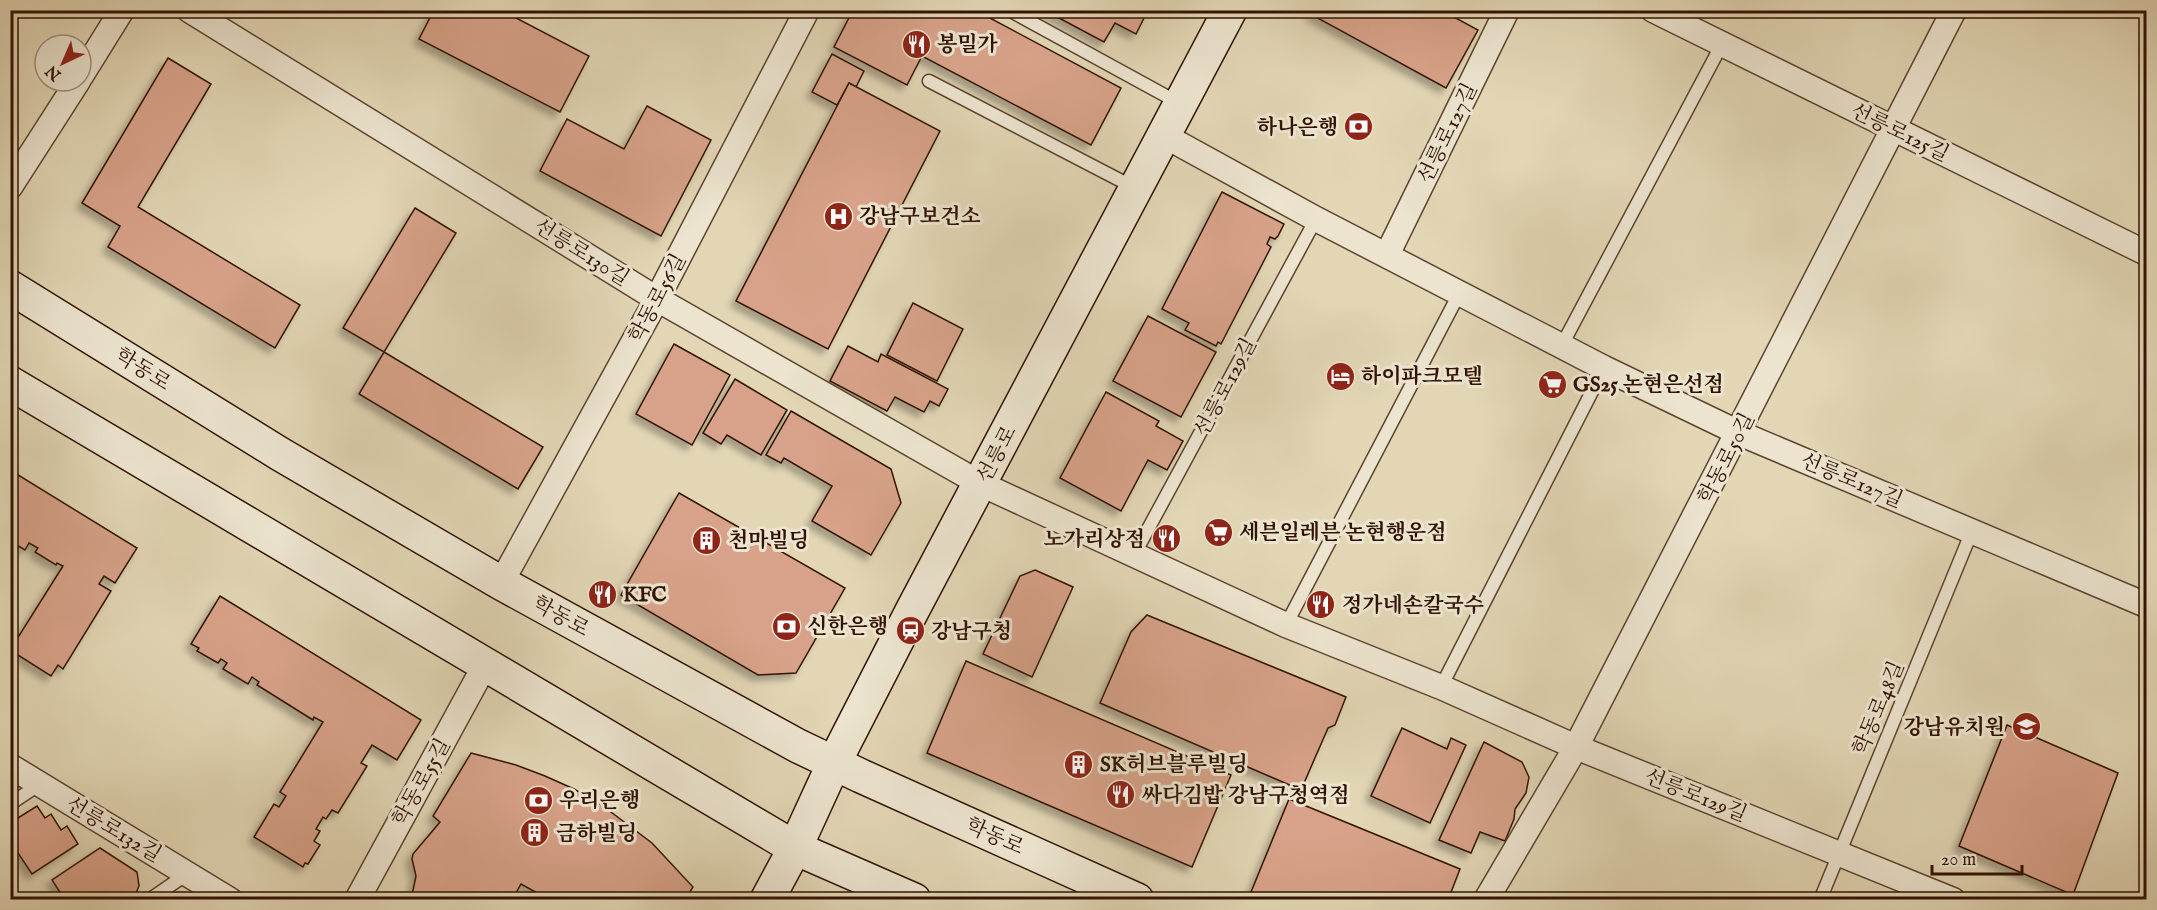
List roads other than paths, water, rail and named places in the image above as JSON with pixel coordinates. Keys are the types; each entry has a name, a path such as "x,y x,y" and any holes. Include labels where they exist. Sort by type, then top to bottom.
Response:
{"main road":[{"name":"선릉로","path":"766,900 795,848 834,763 912,612 1230,10"},
{"name":"학동로","path":"10,287 280,454 501,583 798,746 1137,900"},
{"path":"10,383 795,848 914,900"}],"street":[{"path":"93,57 122,10"},
{"name":"선릉로130길","path":"189,10 657,299 981,484"},
{"name":"학동로56길","path":"501,583 657,299 807,10"},
{"name":"선릉로127길","path":"1387,255 1507,10"},
{"name":"선릉로125길","path":"1653,10 2146,253"},
{"name":"학동로50길","path":"1486,900 1576,747 1954,10"},
{"path":"10,188 70,93"},
{"name":"선릉로127길","path":"1163,135 1316,219 1604,368 1739,433 2146,605"},
{"name":"선릉로129길","path":"981,484 1286,625 1441,687 1576,747 1953,900"},
{"name":"학동로55길","path":"357,900 484,665"},
{"name":"선릉로132길","path":"10,766 230,900"}],"lane":[{"path":"1009,10 1180,104"},
{"path":"1562,345 1722,44"},
{"path":"929,81 1136,188"},
{"name":"선릉로129길","path":"1134,555 1316,219"},
{"path":"1286,625 1460,292"},
{"path":"1441,687 1604,368"},
{"name":"학동로48길","path":"1820,900 1972,531"},
{"path":"10,804 40,784"},
{"name":"선릉로132길","path":"149,900 187,874"}],"place":[{"name":"봉밀가","path":"916,44"},
{"name":"하나은행","path":"1359,127"},
{"name":"강남구보건소","path":"838,216"},
{"name":"하이파크모텔","path":"1340,376"},
{"name":"GS25 논현은선점","path":"1552,384"},
{"name":"세븐일레븐 논현행운점","path":"1218,532"},
{"name":"노가리상점","path":"1166,539"},
{"name":"천마빌딩","path":"707,540"},
{"name":"KFC","path":"602,594"},
{"name":"정가네손칼국수","path":"1321,605"},
{"name":"신한은행","path":"786,626"},
{"name":"강남구청","path":"910,631"},
{"name":"강남유치원","path":"2026,727"},
{"name":"SK허브블루빌딩","path":"1079,764"},
{"name":"싸다김밥 강남구청역점","path":"1121,795"},
{"name":"우리은행","path":"538,800"},
{"name":"금하빌딩","path":"535,833"}]}
